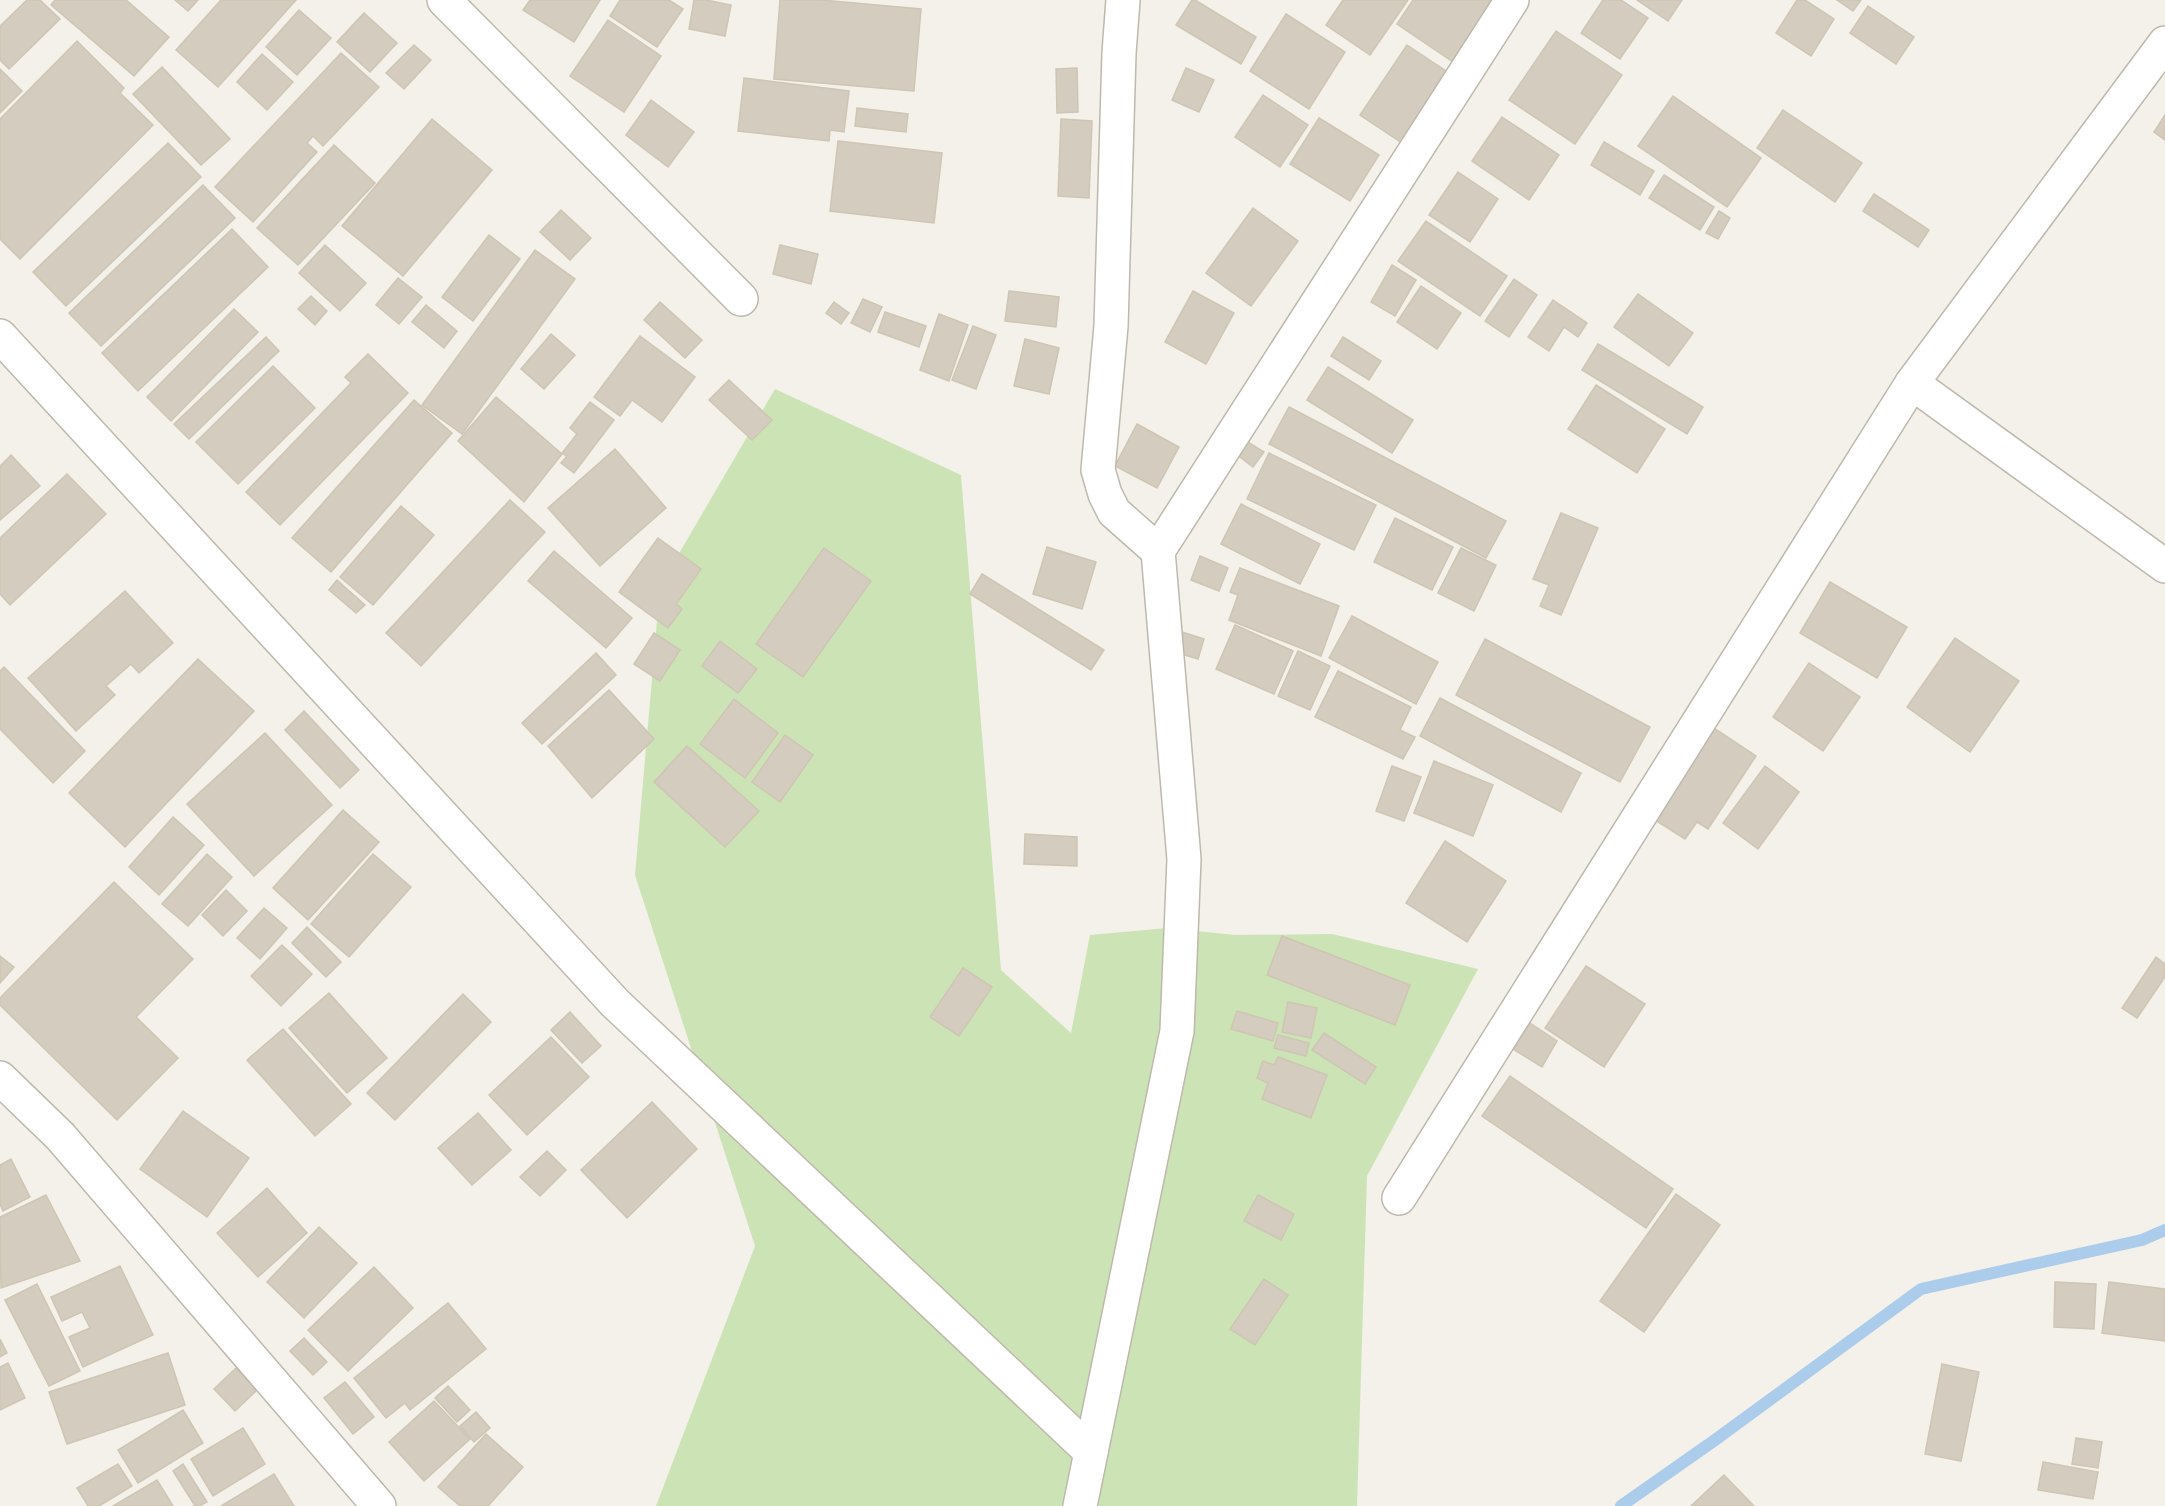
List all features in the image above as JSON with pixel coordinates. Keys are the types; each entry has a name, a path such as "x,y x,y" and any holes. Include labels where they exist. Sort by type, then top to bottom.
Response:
{"street":[{"path":"444,0 741,299"},
{"path":"1123,0 1119,53 1111,326 1098,470 1105,494 1114,512 1158,551"},
{"path":"1080,1506 1177,1031 1184,859 1158,551 1512,0"},
{"path":"1399,1198 1912,383 2165,43"},
{"path":"0,336 615,1003 1091,1452"},
{"path":"1912,383 2165,566"},
{"path":"0,1078 60,1136 380,1506"}],"green space":[{"path":"775,389 961,475 1001,970 1071,1033 1090,935 1167,928 1235,935 1332,934 1478,969 1367,1176 1357,1506 656,1506 755,1246 635,875 660,586"}],"building":[{"path":"27,0 40,0 60,19 9,69 0,60 0,26"},
{"path":"55,0 126,0 169,37 134,76 51,5"},
{"path":"175,0 198,0 188,11"},
{"path":"221,0 296,0 218,87 176,50"},
{"path":"530,0 600,0 574,42 523,10"},
{"path":"620,0 669,0 683,9 657,47 610,16"},
{"path":"694,0 731,5 725,36 689,29"},
{"path":"780,0 821,0 921,9 914,91 774,79"},
{"path":"1192,0 1256,37 1241,64 1176,25"},
{"path":"1343,0 1408,0 1370,55 1326,25"},
{"path":"1413,0 1494,0 1459,66 1397,24"},
{"path":"1603,0 1621,0 1648,18 1620,59 1581,33"},
{"path":"1637,0 1682,0 1668,21"},
{"path":"1797,0 1805,0 1834,19 1811,56 1776,33"},
{"path":"1837,0 1861,0 1853,11"},
{"path":"1868,6 1914,37 1896,64 1850,33"},
{"path":"299,10 331,38 297,75 266,47"},
{"path":"364,13 397,43 370,72 337,42"},
{"path":"1286,14 1345,52 1309,109 1250,71"},
{"path":"608,20 661,56 624,112 570,76"},
{"path":"1556,31 1622,75 1575,144 1509,100"},
{"path":"77,41 124,88 120,93 153,125 20,259 0,239 0,119"},
{"path":"414,45 431,60 404,89 386,73"},
{"path":"1407,45 1455,77 1408,147 1360,115"},
{"path":"341,53 379,87 323,146 313,136 307,143 317,152 253,222 215,187"},
{"path":"262,54 293,82 267,110 237,82"},
{"path":"162,67 230,139 201,165 133,94"},
{"path":"1077,68 1078,112 1057,113 1056,69"},
{"path":"1186,68 1214,80 1199,112 1172,100"},
{"path":"0,69 22,91 0,113"},
{"path":"744,78 849,91 844,132 830,130 829,141 738,131"},
{"path":"1263,95 1308,125 1280,167 1235,137"},
{"path":"1673,96 1761,158 1727,207 1638,146"},
{"path":"651,100 694,132 668,167 626,135"},
{"path":"857,108 908,114 906,132 855,126"},
{"path":"1783,110 1862,163 1835,202 1757,148"},
{"path":"2165,115 2165,140 2154,132"},
{"path":"1502,117 1559,155 1529,200 1472,161"},
{"path":"1319,118 1379,155 1350,201 1290,164"},
{"path":"432,119 492,170 403,276 342,226"},
{"path":"1061,119 1092,121 1089,198 1058,196"},
{"path":"838,141 942,153 934,223 830,211"},
{"path":"1604,142 1654,171 1640,195 1591,165"},
{"path":"168,143 201,177 66,306 33,272"},
{"path":"334,145 375,183 298,265 257,228"},
{"path":"1458,172 1498,199 1470,242 1429,215"},
{"path":"1664,175 1714,207 1700,230 1649,198"},
{"path":"203,185 235,218 101,346 69,313"},
{"path":"1874,194 1929,230 1918,247 1863,211"},
{"path":"1253,208 1298,241 1251,306 1206,273"},
{"path":"561,210 591,238 570,260 540,232"},
{"path":"1719,211 1730,218 1718,239 1706,233"},
{"path":"1426,221 1507,276 1480,316 1398,261"},
{"path":"232,229 268,267 138,391 102,353"},
{"path":"489,235 520,259 473,321 442,297"},
{"path":"325,245 366,283 340,311 299,273"},
{"path":"780,245 818,254 811,284 773,274"},
{"path":"535,250 575,279 462,434 422,405"},
{"path":"1392,265 1416,280 1395,316 1371,302"},
{"path":"398,278 422,297 399,324 376,305"},
{"path":"1514,279 1537,295 1509,337 1485,321"},
{"path":"1421,286 1461,313 1437,349 1397,322"},
{"path":"1009,291 1059,297 1056,327 1005,321"},
{"path":"1193,291 1234,313 1206,364 1165,342"},
{"path":"1638,294 1693,333 1669,366 1614,327"},
{"path":"311,296 327,311 315,325 298,309"},
{"path":"863,299 882,307 870,332 851,323"},
{"path":"1553,300 1587,323 1578,337 1564,327 1549,351 1528,337"},
{"path":"660,302 702,340 685,358 644,320"},
{"path":"834,302 849,313 841,324 826,313"},
{"path":"426,305 457,331 444,348 412,322"},
{"path":"234,309 258,332 171,421 147,397"},
{"path":"885,312 926,326 919,347 878,332"},
{"path":"939,314 968,325 949,381 920,370"},
{"path":"973,326 996,335 976,389 952,380"},
{"path":"551,334 575,355 544,389 521,369"},
{"path":"640,336 695,377 662,422 632,400 620,416 594,397"},
{"path":"266,337 279,351 189,439 174,424"},
{"path":"1343,337 1381,361 1369,380 1331,356"},
{"path":"1025,339 1059,348 1049,394 1014,386"},
{"path":"1598,344 1703,407 1687,434 1582,370"},
{"path":"368,354 408,393 280,525 246,492 351,383 345,377"},
{"path":"273,366 315,408 238,484 196,442"},
{"path":"1328,367 1413,420 1392,453 1307,400"},
{"path":"729,380 772,420 752,440 709,400"},
{"path":"1596,385 1665,429 1637,473 1568,429"},
{"path":"496,397 562,454 524,502 458,441"},
{"path":"414,400 452,433 331,572 292,538"},
{"path":"590,402 614,420 574,473 561,463 567,456 562,453 577,434 570,428"},
{"path":"1289,407 1506,521 1486,558 1269,444"},
{"path":"1137,424 1179,447 1157,488 1115,466"},
{"path":"1246,441 1264,452 1253,467 1236,454"},
{"path":"615,449 666,508 600,566 548,508"},
{"path":"1269,453 1376,505 1354,550 1247,499"},
{"path":"11,455 40,486 0,520 0,466"},
{"path":"67,474 106,514 10,605 0,594 0,538"},
{"path":"510,500 545,532 421,666 386,633"},
{"path":"1241,504 1320,544 1300,584 1221,544"},
{"path":"401,506 434,535 373,605 340,577"},
{"path":"1561,513 1598,528 1561,615 1540,606 1549,585 1533,579"},
{"path":"1395,518 1453,547 1432,590 1374,562"},
{"path":"658,538 701,569 676,604 682,609 668,628 619,592"},
{"path":"1047,547 1096,562 1082,609 1033,594"},
{"path":"824,548 871,581 803,677 756,644"},
{"path":"1461,548 1496,565 1474,611 1438,593"},
{"path":"554,551 632,618 606,648 528,581"},
{"path":"1200,556 1228,568 1219,591 1191,580"},
{"path":"1240,568 1339,606 1321,656 1229,620 1238,595 1230,592"},
{"path":"982,574 1104,650 1091,670 970,594"},
{"path":"337,580 365,605 356,613 329,590"},
{"path":"1830,582 1907,627 1877,678 1800,633"},
{"path":"125,591 173,643 139,673 131,664 106,686 115,695 76,731 28,678"},
{"path":"1352,616 1438,662 1416,704 1329,658"},
{"path":"1235,625 1293,651 1274,694 1216,669"},
{"path":"1179,631 1204,639 1198,659 1172,651"},
{"path":"654,633 680,650 660,681 634,664"},
{"path":"1955,638 2019,681 1970,752 1907,707"},
{"path":"1485,639 1650,727 1620,782 1456,695"},
{"path":"720,641 757,669 738,693 702,666"},
{"path":"1298,651 1330,666 1310,710 1278,696"},
{"path":"596,653 616,675 542,744 522,723"},
{"path":"198,659 254,711 125,847 69,793"},
{"path":"1809,663 1860,697 1823,751 1773,717"},
{"path":"4,667 85,751 53,783 0,729 0,671"},
{"path":"1338,671 1411,707 1400,730 1415,737 1403,759 1315,717"},
{"path":"609,690 654,739 592,798 548,746"},
{"path":"1440,698 1581,773 1561,812 1420,736"},
{"path":"734,699 778,733 745,778 700,744"},
{"path":"304,711 359,770 340,788 285,730"},
{"path":"1714,728 1756,756 1708,829 1697,822 1685,839 1655,820"},
{"path":"265,733 332,805 254,876 187,804"},
{"path":"785,735 813,755 780,802 752,782"},
{"path":"687,746 759,811 725,847 654,782"},
{"path":"1434,761 1493,785 1473,836 1414,813"},
{"path":"1392,766 1421,777 1404,821 1376,811"},
{"path":"1765,766 1799,792 1758,849 1723,823"},
{"path":"343,810 379,842 308,920 273,888"},
{"path":"173,817 204,845 159,895 129,867"},
{"path":"1025,834 1077,837 1077,866 1024,864"},
{"path":"1445,841 1506,881 1467,942 1406,903"},
{"path":"207,854 232,877 188,926 162,904"},
{"path":"373,854 411,887 349,957 311,924"},
{"path":"114,882 193,959 136,1017 178,1058 117,1120 0,1005 0,998"},
{"path":"226,890 247,911 223,936 202,915"},
{"path":"264,908 287,928 260,959 237,938"},
{"path":"307,927 341,962 326,977 292,943"},
{"path":"1282,936 1410,985 1395,1025 1267,975"},
{"path":"282,945 312,974 281,1006 251,976"},
{"path":"0,956 14,967 0,983"},
{"path":"2156,957 2165,964 2165,977 2137,1018 2122,1008"},
{"path":"1586,966 1645,1004 1604,1067 1545,1028"},
{"path":"963,968 992,987 959,1036 930,1017"},
{"path":"329,993 387,1058 347,1093 289,1028"},
{"path":"463,994 491,1022 395,1120 367,1093"},
{"path":"1288,1002 1317,1008 1311,1038 1282,1032"},
{"path":"1237,1011 1278,1023 1273,1041 1231,1029"},
{"path":"570,1012 601,1046 582,1063 551,1030"},
{"path":"1530,1023 1557,1041 1542,1067 1513,1049"},
{"path":"283,1029 351,1104 315,1136 247,1060"},
{"path":"1324,1033 1376,1067 1365,1084 1312,1050"},
{"path":"1278,1035 1309,1043 1306,1056 1274,1048"},
{"path":"551,1037 589,1077 527,1135 489,1095"},
{"path":"1278,1057 1327,1075 1311,1118 1262,1099 1268,1083 1257,1078 1263,1061 1274,1065"},
{"path":"1510,1076 1673,1189 1646,1228 1482,1116"},
{"path":"652,1102 697,1149 627,1218 581,1170"},
{"path":"183,1111 249,1158 207,1217 140,1169"},
{"path":"478,1113 511,1150 472,1185 438,1148"},
{"path":"547,1151 566,1170 540,1196 520,1177"},
{"path":"11,1159 30,1197 3,1211 0,1204 0,1165"},
{"path":"267,1188 307,1233 258,1277 217,1233"},
{"path":"1676,1194 1720,1225 1644,1332 1600,1301"},
{"path":"46,1195 80,1261 1,1288 0,1217"},
{"path":"1258,1195 1294,1214 1281,1240 1244,1221"},
{"path":"319,1227 357,1263 304,1318 267,1282"},
{"path":"120,1266 153,1335 83,1367 69,1337 90,1328 82,1312 62,1321 51,1297"},
{"path":"374,1267 413,1308 348,1371 308,1330"},
{"path":"1264,1279 1288,1295 1255,1345 1230,1329"},
{"path":"2055,1282 2096,1284 2094,1329 2054,1327"},
{"path":"2109,1282 2165,1289 2165,1341 2102,1333"},
{"path":"37,1284 80,1371 49,1386 5,1300"},
{"path":"448,1303 486,1349 410,1410 405,1403 386,1418 354,1378"},
{"path":"304,1338 327,1362 313,1375 290,1351"},
{"path":"0,1339 7,1353 0,1357"},
{"path":"168,1353 185,1405 67,1444 49,1392"},
{"path":"8,1363 25,1398 0,1410 0,1367"},
{"path":"1942,1364 1979,1372 1961,1461 1925,1454"},
{"path":"236,1368 257,1390 235,1411 214,1389"},
{"path":"345,1382 374,1417 353,1434 324,1398"},
{"path":"448,1386 470,1410 457,1422 435,1398"},
{"path":"434,1401 470,1439 424,1481 389,1442"},
{"path":"183,1410 203,1443 138,1483 118,1450"},
{"path":"476,1412 490,1428 474,1442 460,1426"},
{"path":"243,1428 265,1464 213,1496 191,1459"},
{"path":"486,1434 523,1467 488,1506 460,1506 438,1487"},
{"path":"2076,1438 2102,1442 2098,1468 2072,1464"},
{"path":"2043,1462 2098,1472 2093,1499 2038,1490"},
{"path":"118,1464 132,1486 99,1506 88,1506 77,1488"},
{"path":"183,1464 207,1502 199,1506 195,1506 173,1471"},
{"path":"274,1474 294,1506 221,1506"},
{"path":"1724,1475 1754,1506 1691,1506"},
{"path":"157,1480 173,1506 113,1506"}],"waterway":[{"path":"1621,1506 1921,1289 2142,1240 2165,1230"}]}
